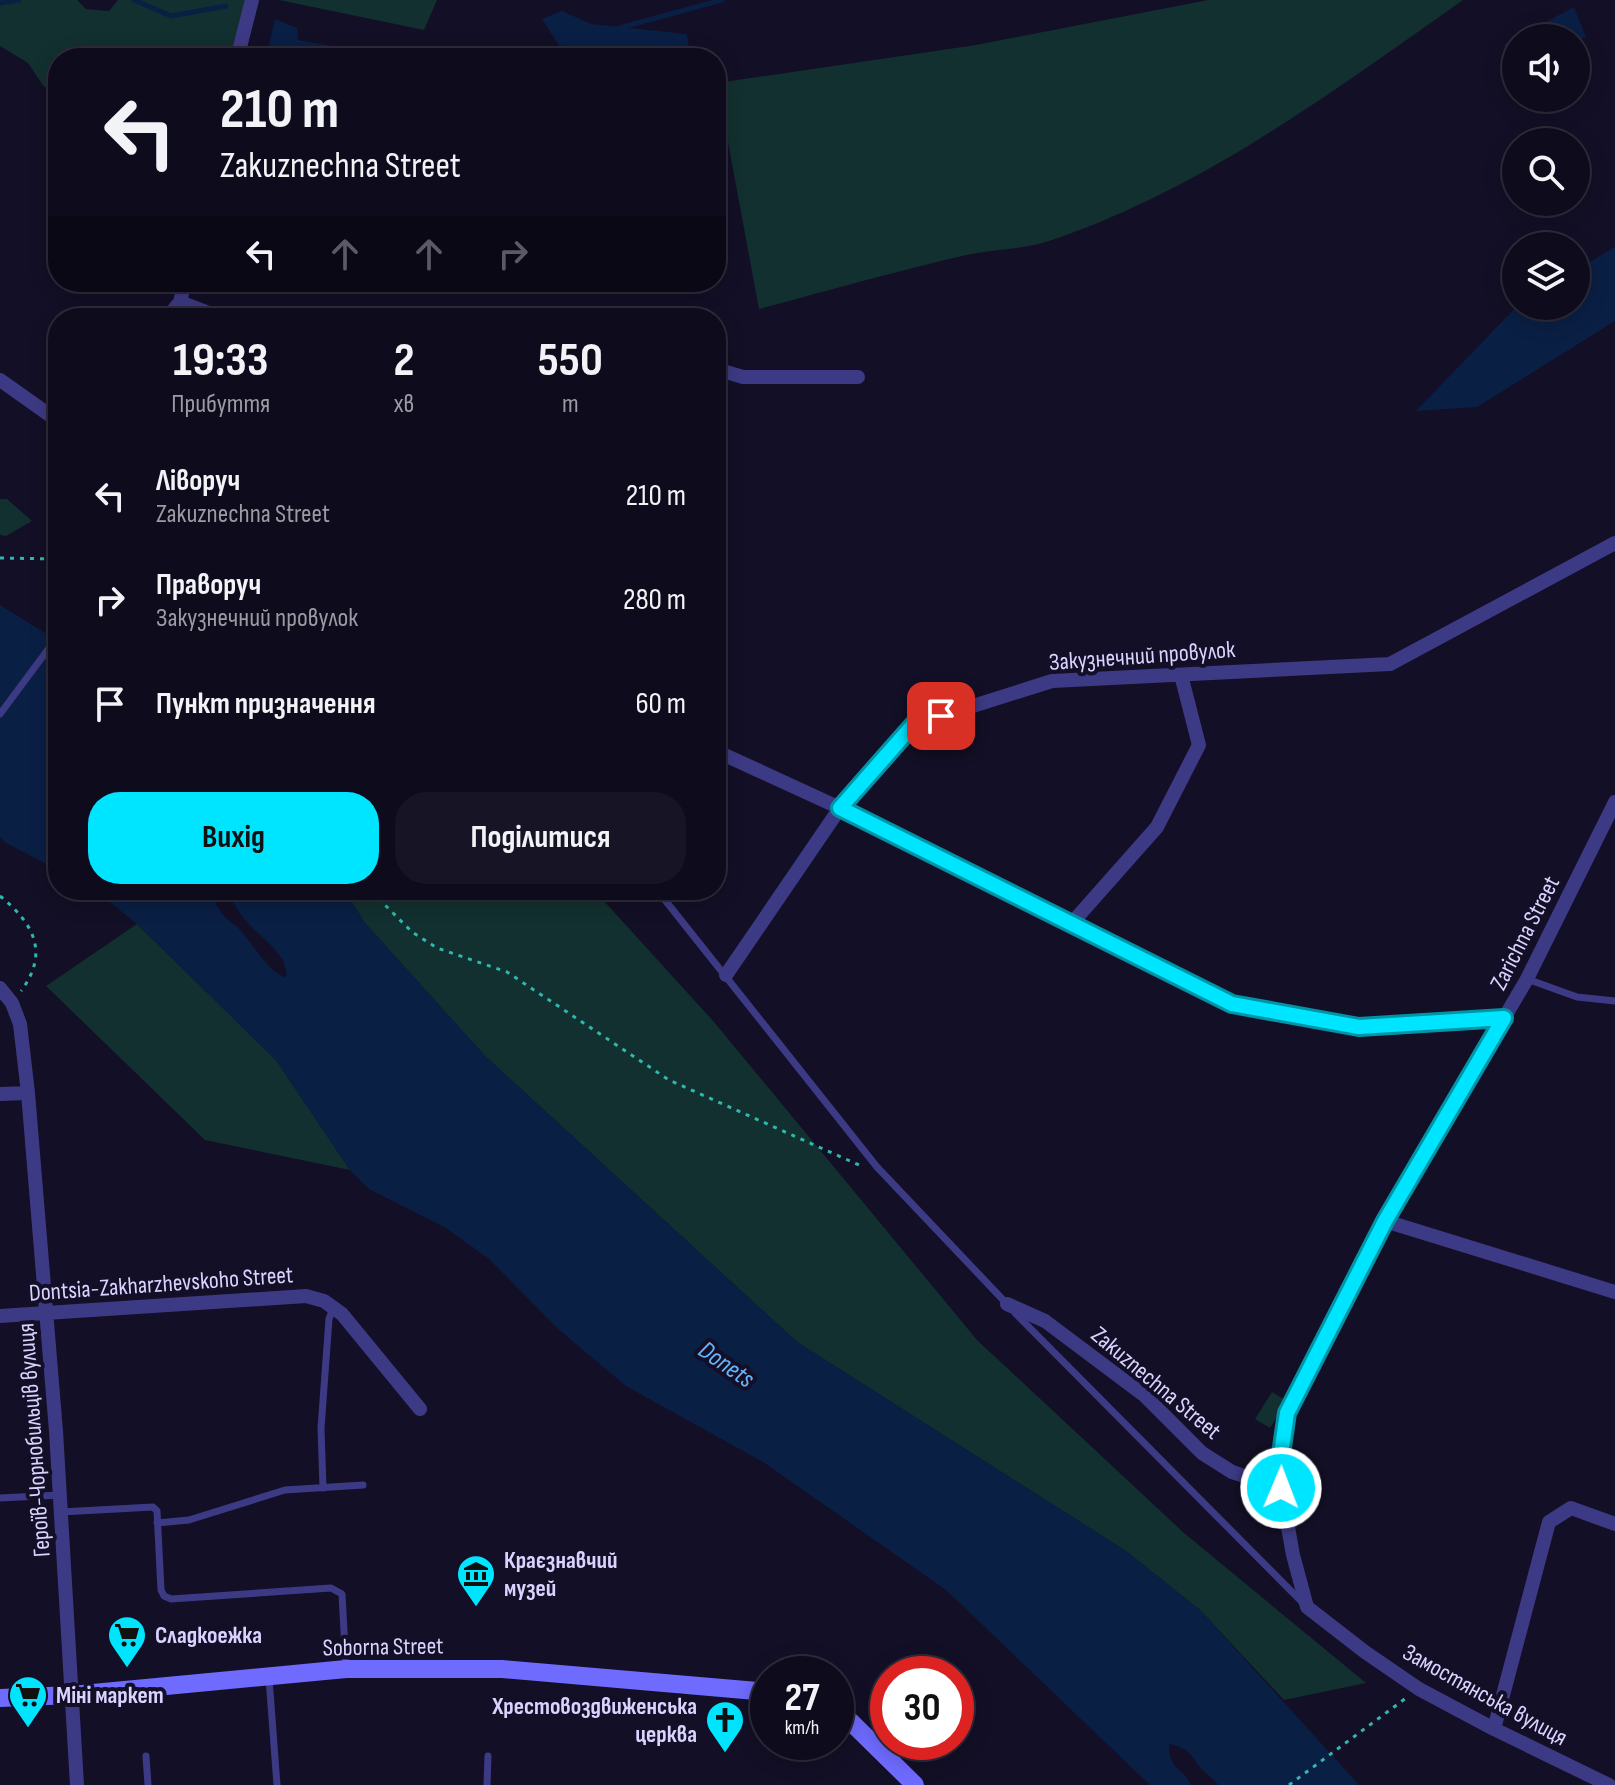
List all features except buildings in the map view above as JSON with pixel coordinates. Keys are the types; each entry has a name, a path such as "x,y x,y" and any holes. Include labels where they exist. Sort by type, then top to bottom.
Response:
{"street":[{"path":"240,48 252,0"},
{"path":"175,308 182,292"},
{"path":"180,302 196,308"},
{"path":"726,372 743,377 858,377"},
{"path":"0,380 48,414"},
{"name":"Закузнечний провулок","path":"726,975 840,808 913,725 1052,681 1390,664 1615,543"},
{"path":"1072,923 1157,827 1199,745 1181,675"},
{"path":"726,756 840,808 1232,1004 1359,1027 1504,1018"},
{"name":"Zarichna Street","path":"1307,1607 1293,1555 1281,1488 1280,1461 1287,1413 1385,1221 1527,979 1615,802"},
{"path":"0,988 12,1003"},
{"name":"Героїв-Чорнобильців вулиця","path":"12,1003 20,1024 28,1093 47,1313 77,1785"},
{"path":"0,1094 28,1093"},
{"path":"1385,1221 1615,1292"},
{"name":"Dontsia-Zakharzhevskoho Street","path":"0,1316 306,1296 324,1301 342,1314 420,1409"},
{"name":"Zakuznechna Street","path":"1007,1304 1045,1321 1145,1396 1202,1453 1232,1472 1281,1488"},
{"path":"1494,1729 1549,1522 1571,1508 1615,1524"},
{"name":"Замостянська вулиця","path":"1307,1607 1419,1689 1609,1785"},
{"name":"Soborna Street","path":"0,1698 72,1695 346,1669 502,1669 750,1690"},
{"path":"854,1727 915,1785"}],"lane":[{"path":"0,714 48,650"},
{"path":"665,900 877,1167 1007,1304 1307,1607"},
{"path":"1527,979 1577,997 1615,1001"},
{"path":"323,1488 321,1428 329,1319 333,1308"},
{"path":"157,1523 189,1520 285,1490 363,1485"},
{"path":"0,1498 60,1495"},
{"path":"61,1512 147,1506 157,1511 161,1590 164,1596 171,1599 337,1590 342,1594 346,1669"},
{"path":"269,1676 277,1785"},
{"path":"146,1756 148,1785"},
{"path":"487,1785 488,1756"}],"path":[{"path":"0,558 48,559"},
{"path":"0,896 20,912 30,926 34,943 35,962 31,978 12,1003"},
{"path":"380,900 412,932 437,948 507,972 669,1080 869,1169 877,1167"},
{"path":"1289,1785 1419,1689"}],"green space":[{"path":"0,0 77,0 86,9 109,11 118,0 245,0 242,48 48,48 48,87 44,87 28,63 0,46"},
{"path":"279,0 437,0 424,30"},
{"path":"1208,0 1463,0 1265,136 1160,195 1105,220 1040,244 944,260 759,309 726,131 726,82 976,45"},
{"path":"0,499 7,499 32,521 6,536 0,535"},
{"path":"350,900 603,900 714,1022 977,1340 1184,1533 1366,1683 1284,1700 1200,1610 1126,1551 797,1342 485,1056 365,923"},
{"path":"137,924 276,1060 350,1170 205,1140 46,986"},
{"path":"1272,1392 1287,1401 1270,1428 1255,1419"}],"water":[{"path":"1574,7 1581,24 1542,24"},
{"path":"562,11 591,24 687,34 689,48 561,48 542,19"},
{"path":"275,19 297,28 298,40 344,48 271,48"},
{"path":"1615,247 1615,321 1477,407 1416,411 1504,320 1590,320 1590,262"},
{"path":"0,605 48,635 48,865 0,837"},
{"name":"Donets","path":"107,900 213,900 273,970 286,977 279,954 244,918 232,900 350,900 365,923 485,1056 797,1342 1126,1551 1200,1610 1359,1785 1218,1785 1187,1751 1169,1744 1171,1760 1191,1785 1150,1785 946,1590 763,1462 626,1386 558,1329 489,1259 446,1228 369,1189 350,1170 276,1060 137,924"}],"waterway":[{"path":"0,3 19,0"},
{"path":"134,0 171,16 226,6"},
{"path":"619,28 722,0"}],"place":[{"name":"Краєзнавчий музей","path":"476,1608"},
{"name":"Сладкоежка","path":"127,1669"},
{"name":"Міні маркет","path":"28,1729"},
{"name":"Хрестовоздвиженська церква","path":"725,1754"}],"route":[{"path":"941,716 913,725 840,808 1232,1004 1359,1027 1504,1018 1385,1221 1287,1413 1280,1461 1281,1488"}]}
